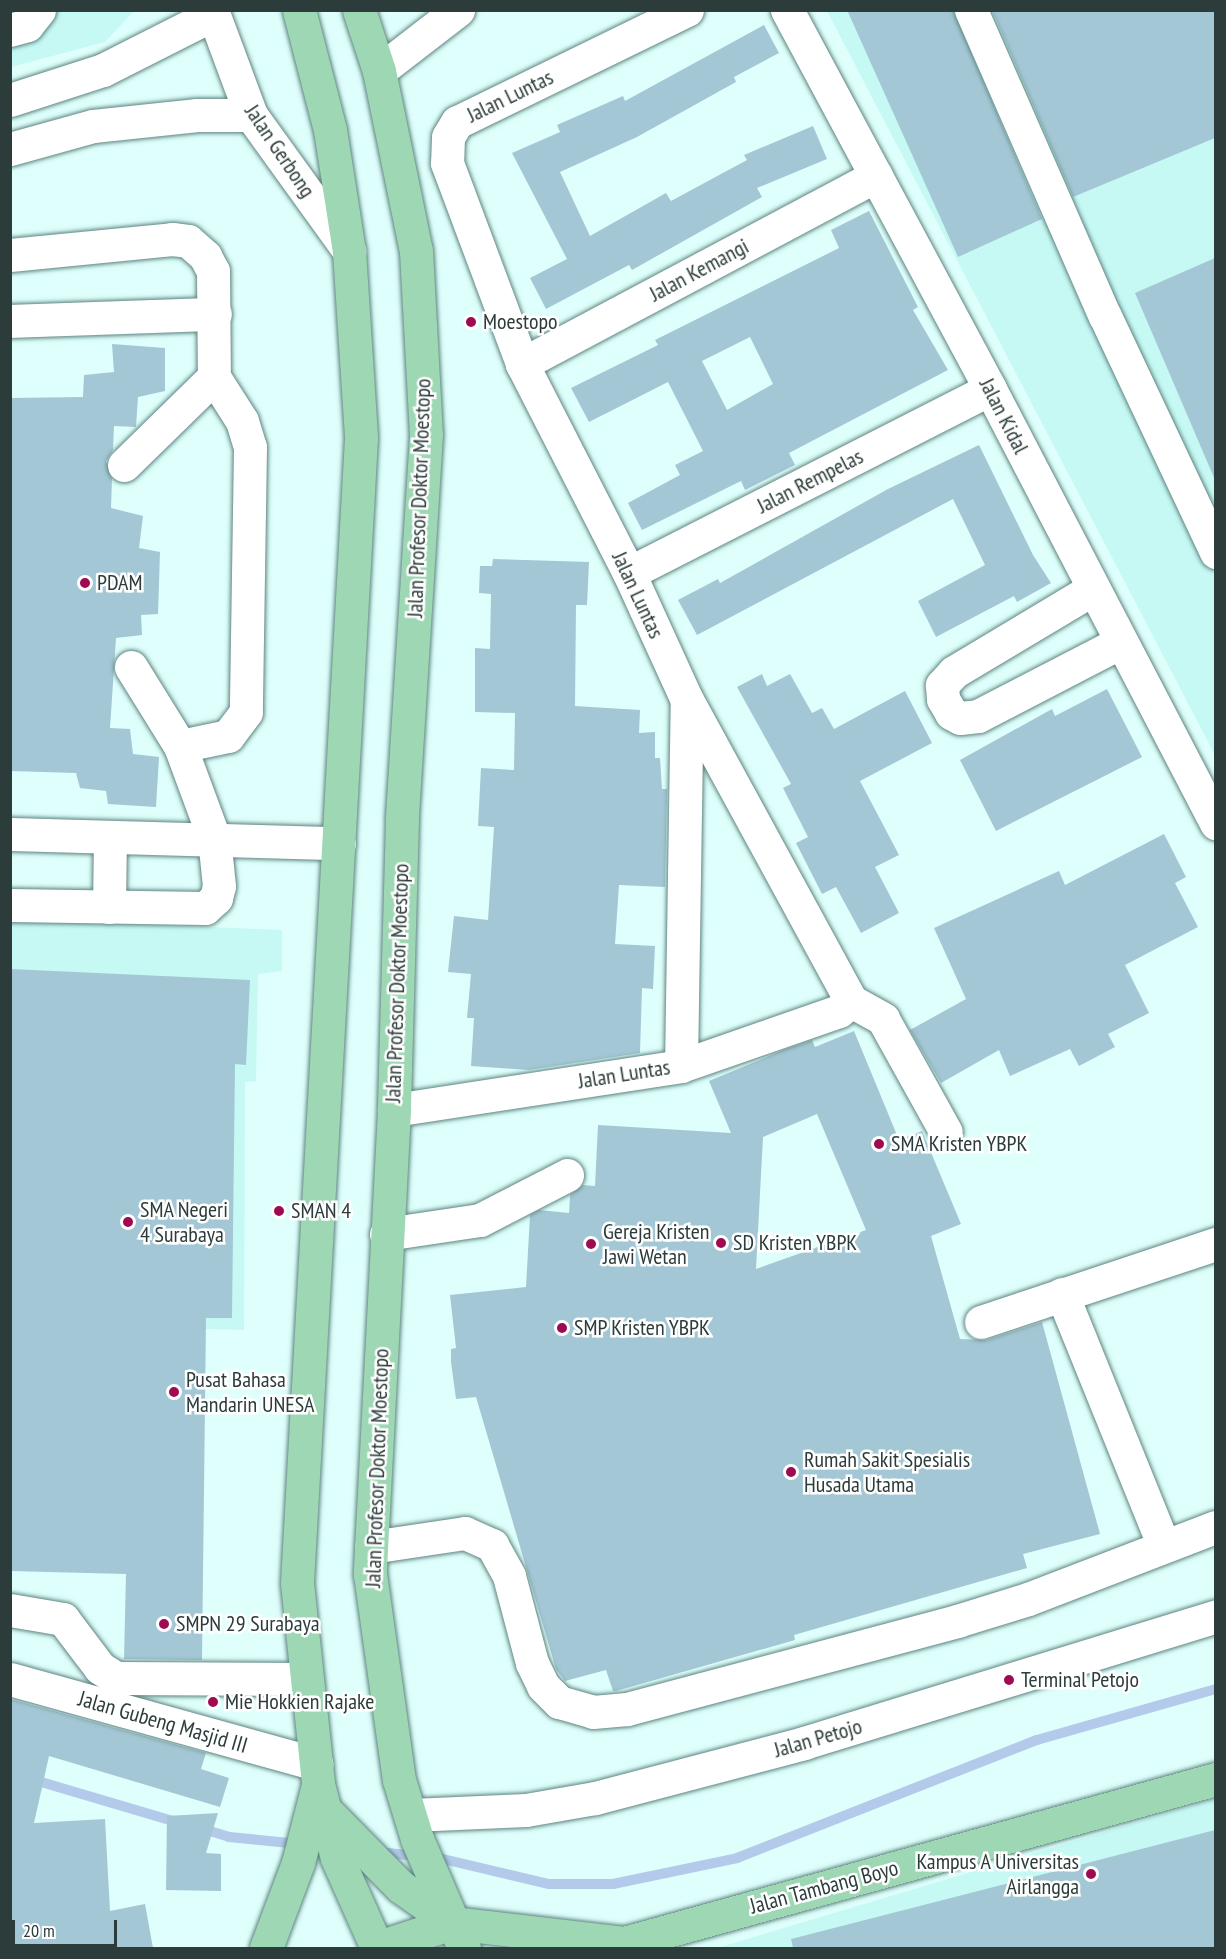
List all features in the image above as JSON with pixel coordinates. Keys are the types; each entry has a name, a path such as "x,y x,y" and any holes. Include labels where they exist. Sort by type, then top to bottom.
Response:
{"main road":[{"path":"299,10 330,130 350,250 361,438 297,1583 325,1849 377,1948 458,1936 617,1947"},
{"name":"Jalan Profesor Doktor Moestopo","path":"359,10 380,71 416,251 426,434 402,819 394,1110 370,1574 399,1780 414,1827 458,1936"},
{"name":"Jalan Tambang Boyo","path":"617,1947 1215,1779"},
{"path":"266,1948 325,1849 320,1786"},
{"path":"325,1849 401,1887 458,1936"}],"street":[{"path":"10,30 27,25 39,10"},
{"path":"380,71 458,10"},
{"name":"Jalan Luntas","path":"394,1110 681,1066 687,700 628,573 522,364 447,163 445,147 450,130 471,114 687,10"},
{"name":"Jalan Kidal","path":"787,10 990,389 1091,590 1215,824"},
{"path":"970,10 1105,316 1215,552"},
{"path":"10,100 103,69 213,12"},
{"name":"Jalan Gerbong","path":"213,12 251,116 350,250"},
{"path":"10,149 93,126 197,115 251,116"},
{"name":"Jalan Kemangi","path":"522,364 876,176"},
{"path":"10,255 172,239 188,241 205,256 213,271 214,377 242,420 250,447 246,712 235,731 228,736 180,746"},
{"path":"10,321 215,314"},
{"path":"124,465 214,377"},
{"name":"Jalan Rempelas","path":"628,573 990,389"},
{"path":"1091,590 954,672 942,685 943,699 951,713 960,718 978,716 1119,643"},
{"path":"10,904 205,908 216,898 219,886 214,837 180,746 131,668"},
{"path":"687,700 851,1001 884,1019 946,1132"},
{"path":"10,834 110,839 214,837 339,843"},
{"path":"109,907 110,839"},
{"path":"681,1066 839,1011 851,1001"},
{"path":"386,1234 480,1220 567,1175"},
{"path":"981,1322 1206,1247"},
{"path":"1062,1294 1163,1544"},
{"path":"371,1547 465,1533 482,1537 492,1545 509,1576 532,1663 543,1686 559,1702 593,1712 627,1709 957,1621 1028,1599 1163,1544 1215,1527"},
{"path":"10,1610 63,1619 100,1668 116,1678 306,1679"},
{"name":"Jalan Petojo","path":"414,1827 595,1798 804,1743 1215,1616"},
{"name":"Jalan Gubeng Masjid III","path":"10,1680 320,1786"}],"shaded area":[{"path":"11,11 134,11 105,42 11,67"},
{"path":"827,11 1215,11 1215,755"},
{"name":"SMA Negeri 4 Surabaya","path":"11,919 282,930 282,971 258,974 256,1081 245,1082 244,1330 134,1327 11,1436"},
{"name":"Kampus A Universitas Airlangga","path":"1215,1799 1215,1948 717,1948"}],"building":[{"path":"847,10 953,10 1042,219 958,257"},
{"path":"992,10 1215,10 1215,138 1073,197"},
{"path":"764,25 779,53 734,77 736,82 637,137 560,172 590,236 666,193 671,201 747,160 744,155 813,126 827,159 757,188 762,197 632,270 629,265 546,309 530,278 567,259 512,153 560,132 557,125 623,96 625,101"},
{"path":"869,211 918,307 913,310 948,370 789,453 795,465 745,490 741,481 642,530 628,503 680,475 675,465 703,451 668,382 589,422 571,388 658,345 655,340 839,248 831,230","holes":["750,337 773,384 727,410 702,361"]},
{"path":"1215,258 1215,480 1135,293"},
{"name":"PDAM","path":"112,344 165,348 165,391 138,397 136,427 114,426 113,450 106,461 112,479 111,508 143,516 139,548 160,552 158,614 141,615 142,635 116,638 110,728 130,729 133,754 159,757 156,807 108,804 106,791 80,788 76,773 10,771 10,398 83,397 84,375 114,372"},
{"path":"979,445 1033,555 1051,583 1017,602 1014,596 936,637 918,601 985,565 953,499 697,635 678,600 718,579 720,583 888,489"},
{"path":"493,559 589,562 587,605 576,605 575,706 640,710 639,733 655,732 655,758 660,758 662,789 667,789 665,887 619,885 615,944 655,946 653,989 642,988 640,1053 529,1070 471,1066 474,1018 467,1018 471,974 448,972 454,916 488,920 494,827 478,826 481,768 514,770 515,713 475,712 475,648 490,649 491,594 479,593 480,566 492,566"},
{"path":"762,674 767,686 790,674 812,713 822,708 834,729 905,691 932,743 860,781 899,855 875,867 899,913 861,933 836,887 822,894 796,843 808,837 783,788 791,784 737,687"},
{"path":"1107,689 1142,757 996,831 960,760 1052,709 1055,716"},
{"path":"1164,834 1186,877 1175,883 1198,927 1125,965 1149,1013 1108,1034 1115,1047 1079,1066 1070,1049 1010,1076 999,1050 941,1083 910,1030 966,999 934,928 1059,871 1065,885"},
{"name":"SMA Negeri 4 Surabaya","path":"10,969 250,980 246,1065 235,1064 232,1318 206,1318 202,1660 124,1659 126,1574 10,1571"},
{"name":"Rumah Sakit Spesialis Husada Utama","path":"854,1031 899,1140 922,1131 961,1224 931,1236 960,1339 987,1340 1042,1322 1100,1534 1023,1554 1027,1568 794,1635 795,1640 616,1691 613,1691 606,1670 565,1681 556,1669 476,1397 456,1399 451,1349 456,1348 450,1295 526,1287 530,1215 539,1210 569,1213 570,1195 583,1185 595,1186 598,1125 731,1133 709,1081 812,1040 815,1047","holes":["817,1114 866,1230 756,1269 763,1137"]},
{"path":"10,1699 206,1753 201,1769 229,1778 220,1807 49,1756 34,1823 105,1819 110,1911 145,1904 153,1948 10,1948"},
{"path":"218,1813 206,1853 221,1854 221,1891 166,1890 167,1816"},
{"name":"Kampus A Universitas Airlangga","path":"1215,1830 1215,1948 793,1948 791,1939"}],"waterway":[{"path":"379,1852 443,1859 549,1884 613,1884 737,1858 1037,1740 1216,1689"},
{"path":"31,1779 180,1823"},
{"path":"200,1828 229,1837 300,1844"}],"place":[{"name":"Moestopo","path":"471,322"},
{"name":"PDAM","path":"85,583"},
{"name":"SMA Kristen YBPK","path":"879,1144"},
{"name":"SMAN 4","path":"279,1211"},
{"name":"SMA Negeri 4 Surabaya","path":"128,1222"},
{"name":"SD Kristen YBPK","path":"721,1243"},
{"name":"Gereja Kristen Jawi Wetan","path":"591,1244"},
{"name":"SMP Kristen YBPK","path":"562,1328"},
{"name":"Pusat Bahasa Mandarin UNESA","path":"174,1392"},
{"name":"Rumah Sakit Spesialis Husada Utama","path":"791,1472"},
{"name":"SMPN 29 Surabaya","path":"164,1624"},
{"name":"Terminal Petojo","path":"1009,1680"},
{"name":"Mie Hokkien Rajake","path":"213,1702"},
{"name":"Kampus A Universitas Airlangga","path":"1091,1874"}]}
